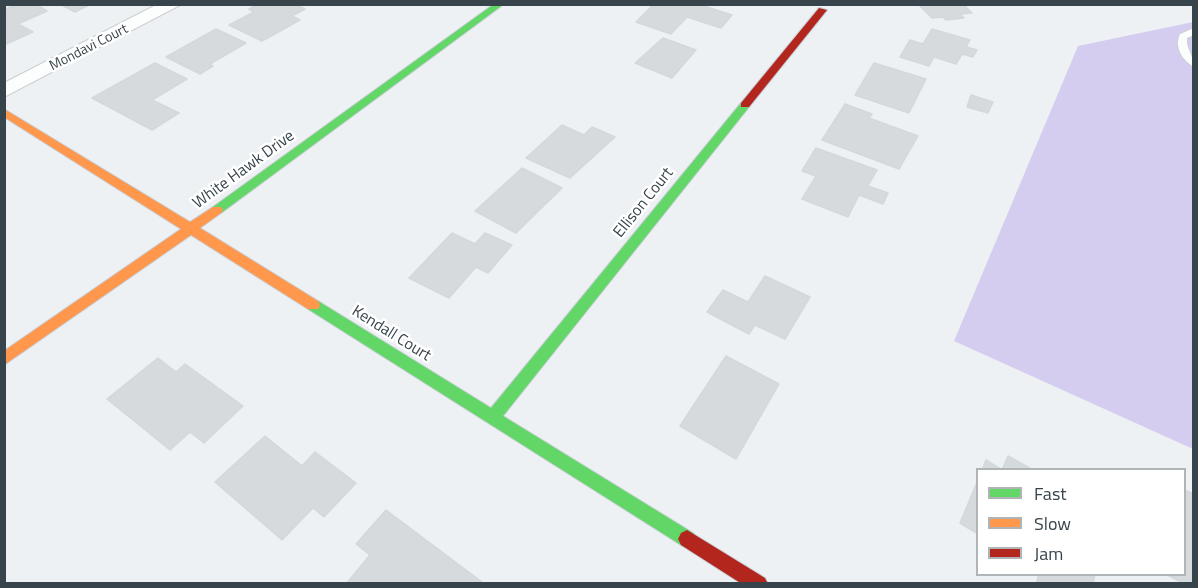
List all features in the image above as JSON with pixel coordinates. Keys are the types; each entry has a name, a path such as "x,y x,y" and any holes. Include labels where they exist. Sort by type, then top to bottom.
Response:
{"street":[{"name":"Mondavi Court","path":"4,91 173,4"},
{"name":"White Hawk Drive","path":"4,358 190,229 500,4"},
{"name":"Ellison Court","path":"493,417 822,10"},
{"name":"Kendall Court","path":"4,112 759,584"}],"lane":[{"path":"1194,31 1183,36 1181,41 1184,52 1194,64"}],"shaded area":[{"path":"1193,22 1193,449 954,341 1078,46"}],"building":[{"path":"17,4 35,4 47,11 18,24 33,32 4,45 4,10"},
{"path":"60,4 91,4 75,12"},
{"path":"258,4 295,4 305,9 292,16 300,20 262,41 229,25 254,12 249,9"},
{"path":"654,4 697,4 732,15 721,28 687,17 671,34 636,22"},
{"path":"918,4 963,4 972,13 960,14 964,18 946,20 943,17 932,18"},
{"path":"216,29 246,43 210,64 213,66 200,74 166,57"},
{"path":"932,29 970,40 966,47 977,50 973,57 962,54 956,64 934,57 929,66 900,57 910,40 923,44"},
{"path":"663,38 696,50 672,78 635,63"},
{"path":"155,63 187,79 152,100 179,113 152,130 92,98"},
{"path":"874,63 926,79 909,113 855,95"},
{"path":"971,95 993,102 988,113 967,107"},
{"path":"845,104 872,114 869,118 918,136 899,169 822,140"},
{"path":"562,125 584,135 592,127 615,137 570,178 526,158"},
{"path":"816,148 877,170 868,186 888,193 883,204 859,195 848,217 802,199 816,176 802,171"},
{"path":"522,168 562,188 516,233 475,211"},
{"path":"452,233 475,244 485,233 512,245 488,273 476,267 449,298 409,278"},
{"path":"765,276 810,297 785,339 755,325 749,334 707,312 723,290 748,302"},
{"path":"726,356 779,384 736,459 680,426"},
{"path":"158,358 176,372 185,364 243,406 204,443 190,432 170,450 107,399"},
{"path":"265,436 302,466 315,452 356,483 324,517 313,508 282,540 215,482"},
{"path":"1008,456 1029,468 1003,468"},
{"path":"986,460 999,468 983,468"},
{"path":"976,485 976,533 960,523"},
{"path":"1186,491 1194,494 1194,584 1185,584 1169,576 1186,576"},
{"path":"386,510 482,582 481,584 346,584 370,555 356,544"},
{"path":"1038,576 1095,576 1093,584 1036,584"}],"traffic: fast":[{"path":"217,210 500,4"},
{"path":"493,417 745,105"},
{"path":"313,305 687,539"}],"traffic: slow":[{"path":"4,112 313,305"},
{"path":"4,359 217,210"}],"traffic: jam":[{"path":"745,105 822,10"},
{"path":"687,539 759,584"}]}
